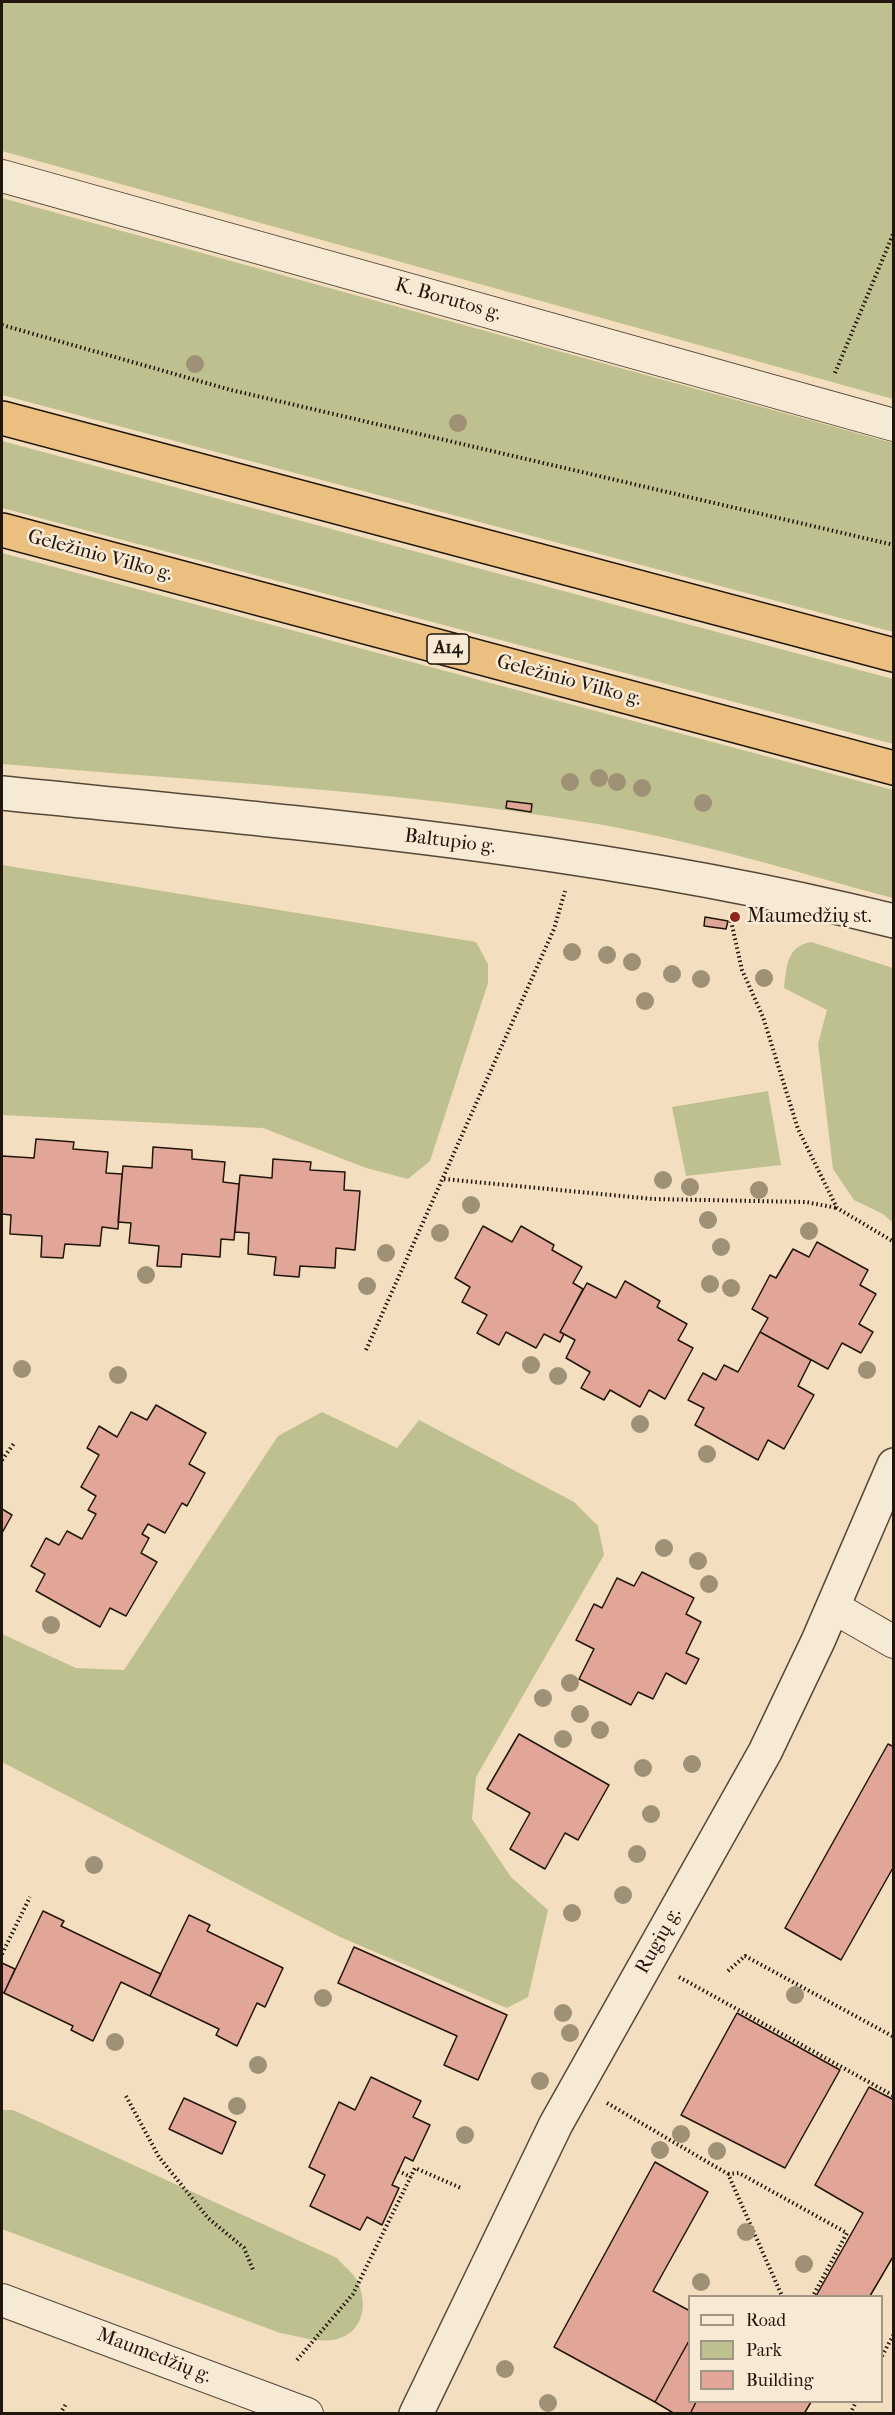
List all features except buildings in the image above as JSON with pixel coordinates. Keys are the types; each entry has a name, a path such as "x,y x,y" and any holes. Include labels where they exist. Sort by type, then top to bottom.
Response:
{"highway":[{"path":"2,418 894,655"},
{"name":"Geležinio Vilko g.","path":"2,530 894,768"}],"street":[{"name":"K. Borutos g.","path":"2,176 894,424"},
{"name":"Baltupio g.","path":"2,793 417,837 571,858 732,884 894,921"},
{"name":"Rugių g.","path":"416,2414 556,2124 765,1752 894,1465"},
{"path":"832,1607 894,1642"},
{"name":"Maumedžių g.","path":"2,2300 307,2414"}],"path":[{"path":"822,404 894,232"},
{"path":"2,325 231,390 894,545"},
{"path":"366,1350 554,929 563,902 571,858"},
{"path":"730,917 742,970 763,1017 798,1129 837,1208"},
{"path":"444,1179 653,1199 806,1202 837,1208 894,1242"},
{"path":"2,1460 15,1442"},
{"path":"2,1954 4,1941 30,1897"},
{"path":"728,1971 745,1956 894,2037"},
{"path":"673,1973 894,2096"},
{"path":"126,2096 159,2157 208,2218 244,2248 254,2272"},
{"path":"599,2098 728,2174 782,2295"},
{"path":"297,2360 353,2294 415,2168 461,2188"},
{"path":"398,2171 411,2177"},
{"path":"728,2174 739,2173 847,2233 814,2295"},
{"path":"883,2354 894,2334"},
{"path":"60,2414 66,2404"}],"green space":[{"path":"2,2 893,2 893,399 2,151"},
{"path":"2,198 893,443 893,632 2,395"},
{"path":"2,441 893,679 893,744 2,508"},
{"path":"2,553 893,790 893,898 663,837 512,811 294,787 2,764"},
{"path":"2,865 476,942 488,964 488,983 430,1161 408,1179 366,1168 263,1128 2,1115"},
{"path":"811,942 893,968 893,1223 883,1214 854,1200 833,1169 818,1044 827,1010 784,988 787,965 792,953 797,948"},
{"path":"768,1091 781,1165 686,1176 672,1107"},
{"path":"322,1412 397,1448 419,1420 574,1502 598,1526 604,1555 476,1777 472,1819 511,1877 548,1910 528,1997 507,2008 340,1937 2,1762 2,1634 76,1668 124,1670 278,1436"},
{"path":"2,2110 13,2110 337,2258 354,2276 360,2287 363,2305 355,2328 340,2338 326,2341 280,2333 2,2229"}],"place":[{"name":"Maumedžių st.","path":"735,917"}]}
